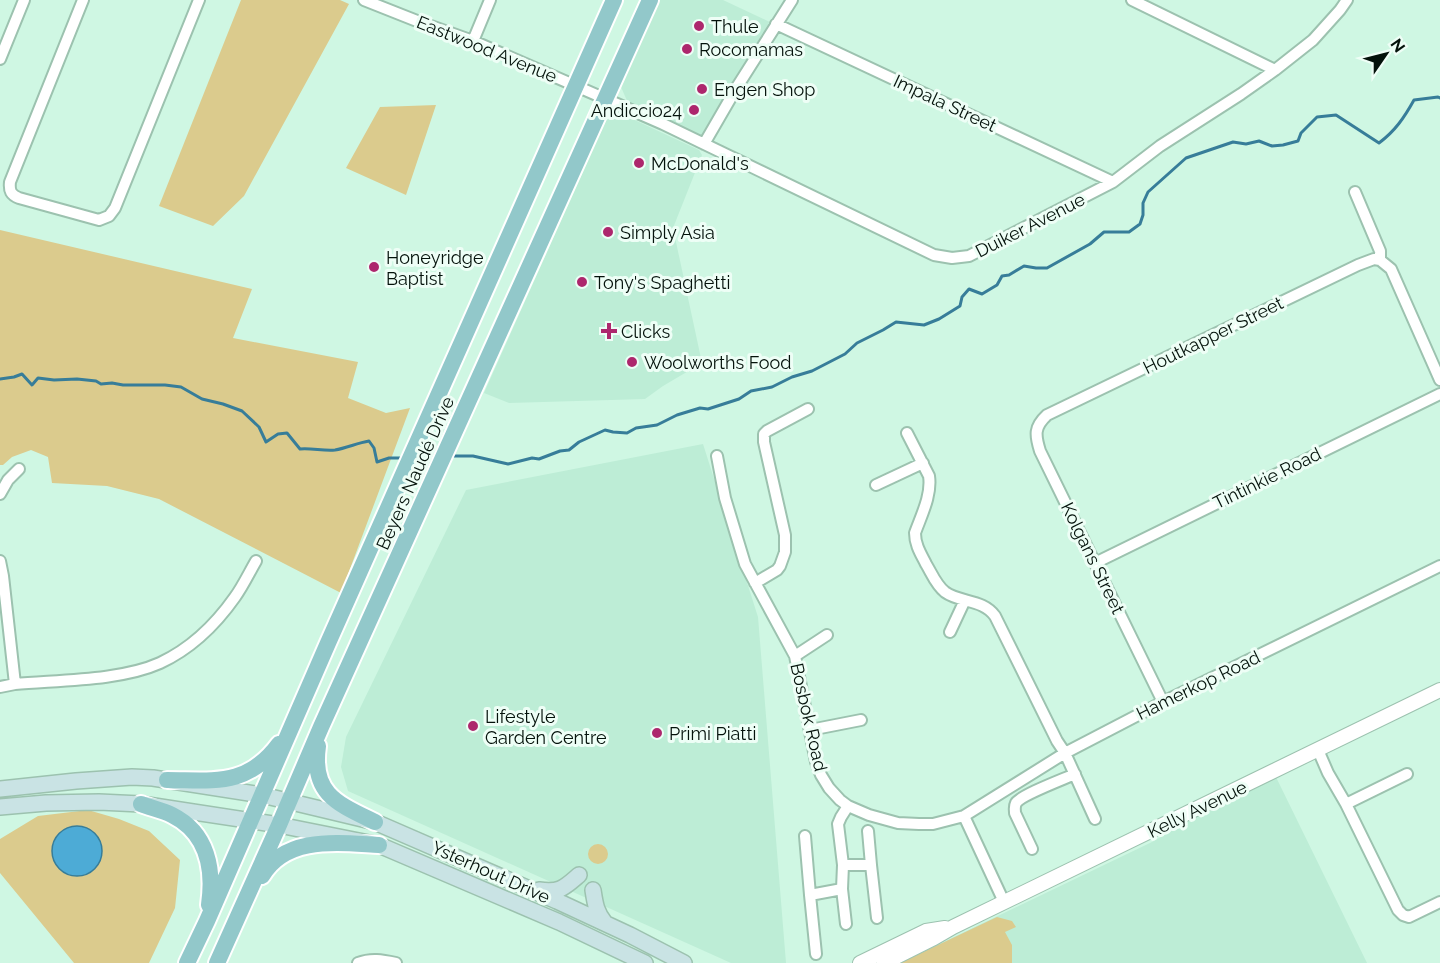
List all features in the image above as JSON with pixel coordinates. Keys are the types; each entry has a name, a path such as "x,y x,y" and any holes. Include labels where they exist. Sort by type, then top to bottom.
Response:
{"main road":[{"name":"Beyers Naudé Drive","path":"188,963 614,0"},
{"name":"Beyers Naudé Drive","path":"217,963 321,727 650,0"},
{"path":"167,780 227,779 242,775 270,756 296,719"},
{"path":"321,727 316,766 326,792 336,802 375,822"},
{"name":"Ysterhout Drive","path":"0,789 132,777 167,780 262,795 375,822 528,888 684,963"},
{"name":"Ysterhout Drive","path":"0,807 46,803 141,804 279,825 379,845 567,926 645,963"},
{"path":"141,804 173,815 189,826 199,838 211,873 207,921"},
{"path":"236,921 265,870 275,859 286,853 306,845 325,842 379,845"},
{"path":"528,888 558,891 579,875"},
{"path":"593,890 595,908 606,924"}],"street":[{"path":"0,59 24,0"},
{"path":"83,0 9,188 10,192 19,198 99,219 109,216 115,208 199,0"},
{"name":"Eastwood Avenue","path":"364,0 473,41 577,85"},
{"path":"473,41 490,0"},
{"path":"704,144 792,0"},
{"path":"1132,0 1275,70"},
{"name":"Duiker Avenue","path":"577,85 934,255 952,258 969,256 1113,182 1160,146 1275,70 1313,40 1347,0"},
{"name":"Impala Street","path":"776,24 1113,182"},
{"path":"1355,192 1380,251 1380,260 1391,269 1440,380"},
{"name":"Houtkapper Street","path":"1047,415 1358,265 1380,260"},
{"name":"Tintinkie Road","path":"1095,563 1440,394"},
{"path":"755,583 777,570 785,552 785,534 764,434 808,409"},
{"name":"Kolgans Street","path":"1047,415 1037,427 1036,434 1040,451 1163,702"},
{"path":"907,433 930,476 930,486 915,533 916,543 937,584 943,590 948,594 987,607 995,616 1065,753 1095,819"},
{"name":"Bosbok Road","path":"717,456 725,498 745,564 795,656 816,762 829,788 848,806 868,815 898,823 933,824 964,816"},
{"path":"876,485 922,463"},
{"path":"0,494 8,480 19,469"},
{"path":"0,561 15,684"},
{"path":"0,687 117,675 160,663 188,646 206,631 235,597 256,561"},
{"name":"Hamerkop Road","path":"964,816 1065,753 1163,702 1440,566"},
{"path":"950,632 965,600"},
{"path":"795,656 828,635"},
{"name":"Kelly Avenue","path":"884,963 953,927 1440,690"},
{"path":"810,730 861,720"},
{"path":"1318,750 1398,910 1409,917 1440,902"},
{"path":"1032,849 1015,813 1017,802 1075,774"},
{"path":"1346,804 1407,774"},
{"path":"846,924 838,824 848,806"},
{"path":"964,816 1004,902"},
{"path":"868,831 877,918"},
{"path":"805,836 816,954"},
{"path":"843,865 871,865"},
{"path":"810,895 842,889"},
{"name":"Kelly Avenue","path":"864,962 926,932 953,927"},
{"path":"358,963 373,959 396,963"}],"shaded area":[{"path":"241,0 340,0 349,4 244,196 213,226 159,206"},
{"path":"660,0 723,0 774,24 702,138 628,103 621,87"},
{"path":"436,105 406,195 346,168 380,107"},
{"path":"611,109 699,150 702,155 673,228 702,363 645,399 509,403 484,393"},
{"path":"0,230 252,289 233,338 358,362 348,398 386,413 410,408 341,593 159,499 107,486 52,483 48,457 31,450 12,457 0,465"},
{"path":"703,444 758,617 786,963 731,963 348,791 341,767 346,737 466,490"},
{"path":"1274,773 1367,963 900,963 1152,842"},
{"path":"88,810 149,831 180,860 175,908 149,963 74,963 0,873 0,839 38,816"},
{"path":"598,844 605,847 608,854 605,861 598,864 591,861 588,854 591,847"},
{"path":"997,917 1012,921 1016,927 1005,932 1012,945 1012,963 900,963"}],"water":[{"path":"77,826 95,833 102,851 95,869 77,876 59,869 52,851 59,833"}],"waterway":[{"path":"453,456 473,456 508,464 532,458 539,459 569,450 579,442 605,430 627,433 636,428 657,425 677,415 700,408 708,409 739,399 751,391 772,387 792,377 812,371 845,354 857,343 896,322 924,325 939,319 960,306 962,297 969,289 982,294 997,285 1002,276 1009,275 1024,266 1047,268 1090,244 1104,232 1129,232 1140,224 1143,203 1148,192 1186,158 1233,142 1246,144 1259,141 1272,146 1298,141 1301,133 1317,117 1336,115 1379,143 1399,124 1414,100 1440,98"},
{"path":"0,379 22,374 32,385 38,378 77,379 96,381 101,384 181,387 202,399 242,411 259,427 266,442 278,434 287,433 300,449 331,450 369,441 374,448 377,462 389,458 403,458"}],"place":[{"name":"Thule","path":"699,26"},
{"name":"Rocomamas","path":"687,49"},
{"name":"Engen Shop","path":"702,89"},
{"name":"Andiccio24","path":"694,110"},
{"name":"McDonald's","path":"639,163"},
{"name":"Simply Asia","path":"608,232"},
{"name":"Honeyridge Baptist","path":"374,267"},
{"name":"Tony's Spaghetti","path":"582,282"},
{"name":"Clicks","path":"609,331"},
{"name":"Woolworths Food","path":"632,362"},
{"name":"Lifestyle Garden Centre","path":"473,726"},
{"name":"Primi Piatti","path":"657,733"}]}
